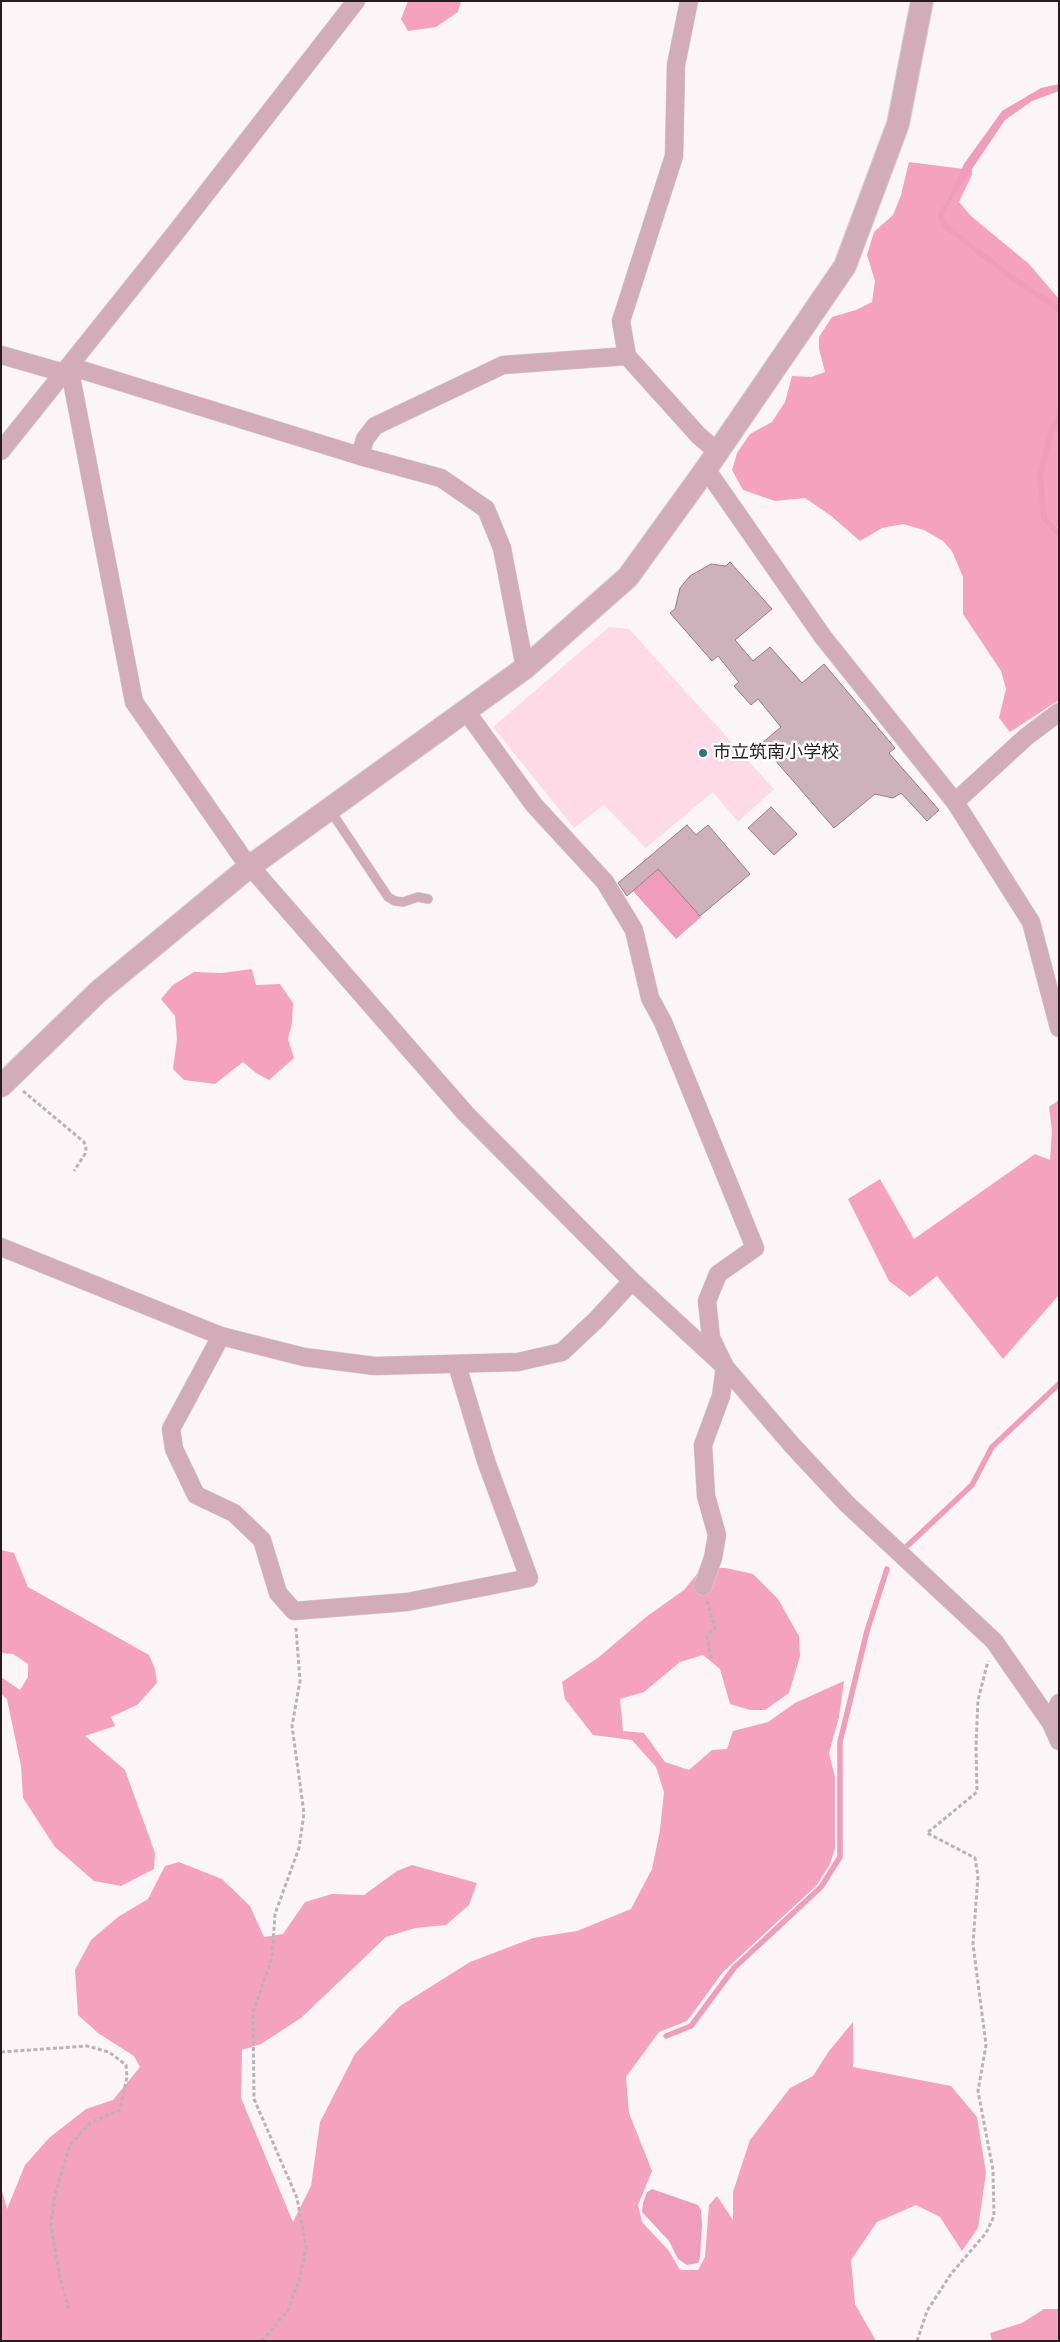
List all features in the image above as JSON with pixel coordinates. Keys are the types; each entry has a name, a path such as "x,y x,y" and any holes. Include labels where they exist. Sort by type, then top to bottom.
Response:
{"street":[{"path":"1,451 67,370 356,1"},
{"path":"689,1 676,65 674,156 621,321 627,356 699,436 712,460 823,637 955,802 1031,922 1059,1028"},
{"path":"9,1086 99,990 250,867 524,668 628,577 712,460 846,266 898,124 922,1"},
{"path":"1,354 67,370 441,478 486,509 502,548 524,668"},
{"path":"360,456 365,439 375,426 503,364 627,356"},
{"path":"67,370 134,702 250,867 466,1114 632,1281 725,1367 791,1444 846,1502 994,1641 1051,1723 1059,1741"},
{"path":"466,711 534,805 605,882 634,930 650,998 663,1022 755,1248 718,1274 707,1301 711,1338 725,1367 721,1396 703,1445 706,1496 718,1535 713,1558 703,1586"},
{"path":"955,802 1026,737 1059,712"},
{"path":"1,1247 221,1336 304,1357 375,1366 518,1362 562,1352 596,1320 632,1281"},
{"path":"221,1336 171,1429 174,1449 196,1495 234,1513 262,1540 278,1593 294,1611 407,1602 529,1578 486,1461 457,1364"},
{"path":"1051,1723 1059,1703"}],"lane":[{"path":"330,809 388,896 395,901 403,902 418,897 428,899"}],"path":[{"path":"9,1086 84,1142 85,1154 74,1171"},
{"path":"703,1586 714,1628 707,1636 711,1658"},
{"path":"262,2341 288,2310 299,2281 306,2248 297,2198 254,2099 253,2012 272,1958 275,1914 300,1848 304,1813 292,1726 300,1681 294,1611"},
{"path":"917,2341 927,2311 951,2274 986,2233 994,2216 993,2170 978,2091 986,2045 973,1944 978,1876 975,1858 926,1833 977,1792 978,1700 994,1641"},
{"path":"1,2052 87,2046 109,2052 126,2065 128,2077 120,2110 90,2124 70,2145 55,2194 51,2225 60,2278 69,2310"}],"shaded area":[{"path":"408,1 461,1 458,12 436,27 408,31 401,19"},
{"path":"1059,84 1059,91 1032,101 1005,120 941,215 964,164 1002,111 1041,88"},
{"path":"909,162 972,170 972,175 959,202 971,216 1029,264 1059,299 1059,522 1055,533 1059,538 1059,700 1010,732 999,718 1006,689 1001,671 963,614 963,577 952,551 943,541 924,530 903,524 882,528 860,541 830,515 805,498 775,501 743,490 732,470 737,453 750,434 772,422 785,402 792,376 811,377 825,372 819,349 819,337 832,317 856,310 872,302 875,281 867,255 874,232 893,215 901,195"},
{"path":"609,627 629,629 774,789 738,822 713,792 646,848 604,805 574,828 493,727"},
{"path":"658,869 701,917 676,939 633,891"},
{"path":"252,969 256,985 280,984 293,1003 292,1023 288,1039 294,1058 269,1080 256,1073 243,1062 215,1084 184,1080 173,1069 177,1039 175,1016 161,999 173,985 194,972 222,973"},
{"path":"1059,1100 1059,1295 1003,1359 937,1276 910,1297 889,1281 848,1199 880,1179 914,1239 1035,1154 1050,1160 1052,1131 1049,1107"},
{"path":"1,1550 14,1553 28,1587 149,1655 155,1669 157,1683 137,1705 111,1717 115,1726 85,1736 125,1770 155,1853 154,1869 121,1886 94,1881 55,1847 23,1798 21,1766 7,1699 1,1694 1,1677 20,1690 28,1677 28,1664 13,1654 1,1653"},
{"path":"702,1568 726,1568 753,1574 778,1599 799,1636 800,1656 789,1693 765,1710 750,1710 730,1704 720,1669 703,1655 680,1662 644,1692 620,1699 623,1731 644,1733 665,1762 689,1770 712,1750 727,1749 733,1731 768,1722 795,1703 844,1681 839,1717 829,1753 835,1777 835,1848 830,1864 817,1885 723,1972 687,2021 659,2032 626,2077 629,2113 652,2171 638,2205 642,2222 669,2251 680,2270 698,2270 705,2257 709,2205 717,2196 733,2220 733,2192 750,2140 790,2088 813,2076 829,2051 853,2022 853,2067 951,2086 977,2117 986,2173 978,2228 962,2251 940,2217 916,2205 877,2222 851,2260 855,2304 876,2341 1,2341 1,2187 7,2209 25,2165 49,2138 86,2109 113,2100 140,2067 134,2056 98,2033 78,2015 75,1970 91,1940 118,1917 148,1899 165,1866 179,1862 222,1879 250,1906 264,1937 283,1934 305,1902 332,1894 364,1895 397,1871 412,1865 477,1883 469,1905 446,1925 415,1928 386,1937 301,2018 261,2044 242,2050 241,2098 293,2222 311,2186 320,2122 355,2054 400,2006 470,1962 533,1938 577,1931 631,1909 652,1869 660,1830 664,1792 656,1767 632,1740 593,1735 565,1699 562,1682 599,1657 646,1617 684,1590"},
{"path":"652,2189 698,2205 701,2210 702,2224 698,2263 687,2265 678,2259 669,2241 642,2212 647,2192"},
{"path":"1044,2309 1059,2309 1059,2341 992,2341 990,2333 1022,2323"}],"building":[{"path":"730,562 772,609 735,640 753,661 770,647 802,683 824,664 895,748 889,753 939,810 927,821 901,793 893,798 875,794 834,828 761,744 781,727 758,699 751,705 734,686 739,682 718,656 712,661 670,613 675,609 680,588 690,576 711,564 726,566"},
{"path":"771,807 797,834 774,855 748,828"},
{"path":"687,825 696,835 708,825 750,874 700,916 658,869 627,896 618,883"}],"waterway":[{"path":"944,209 941,215 944,225 1015,280 1059,309"},
{"path":"1059,417 1052,428 1040,476 1044,518 1059,534"},
{"path":"905,1548 972,1485 992,1447 1059,1384"},
{"path":"666,2036 691,2026 734,1968 821,1887 840,1857 840,1742 867,1631 887,1569"}],"place":[{"name":"市立筑南小学校","path":"703,753"}]}
